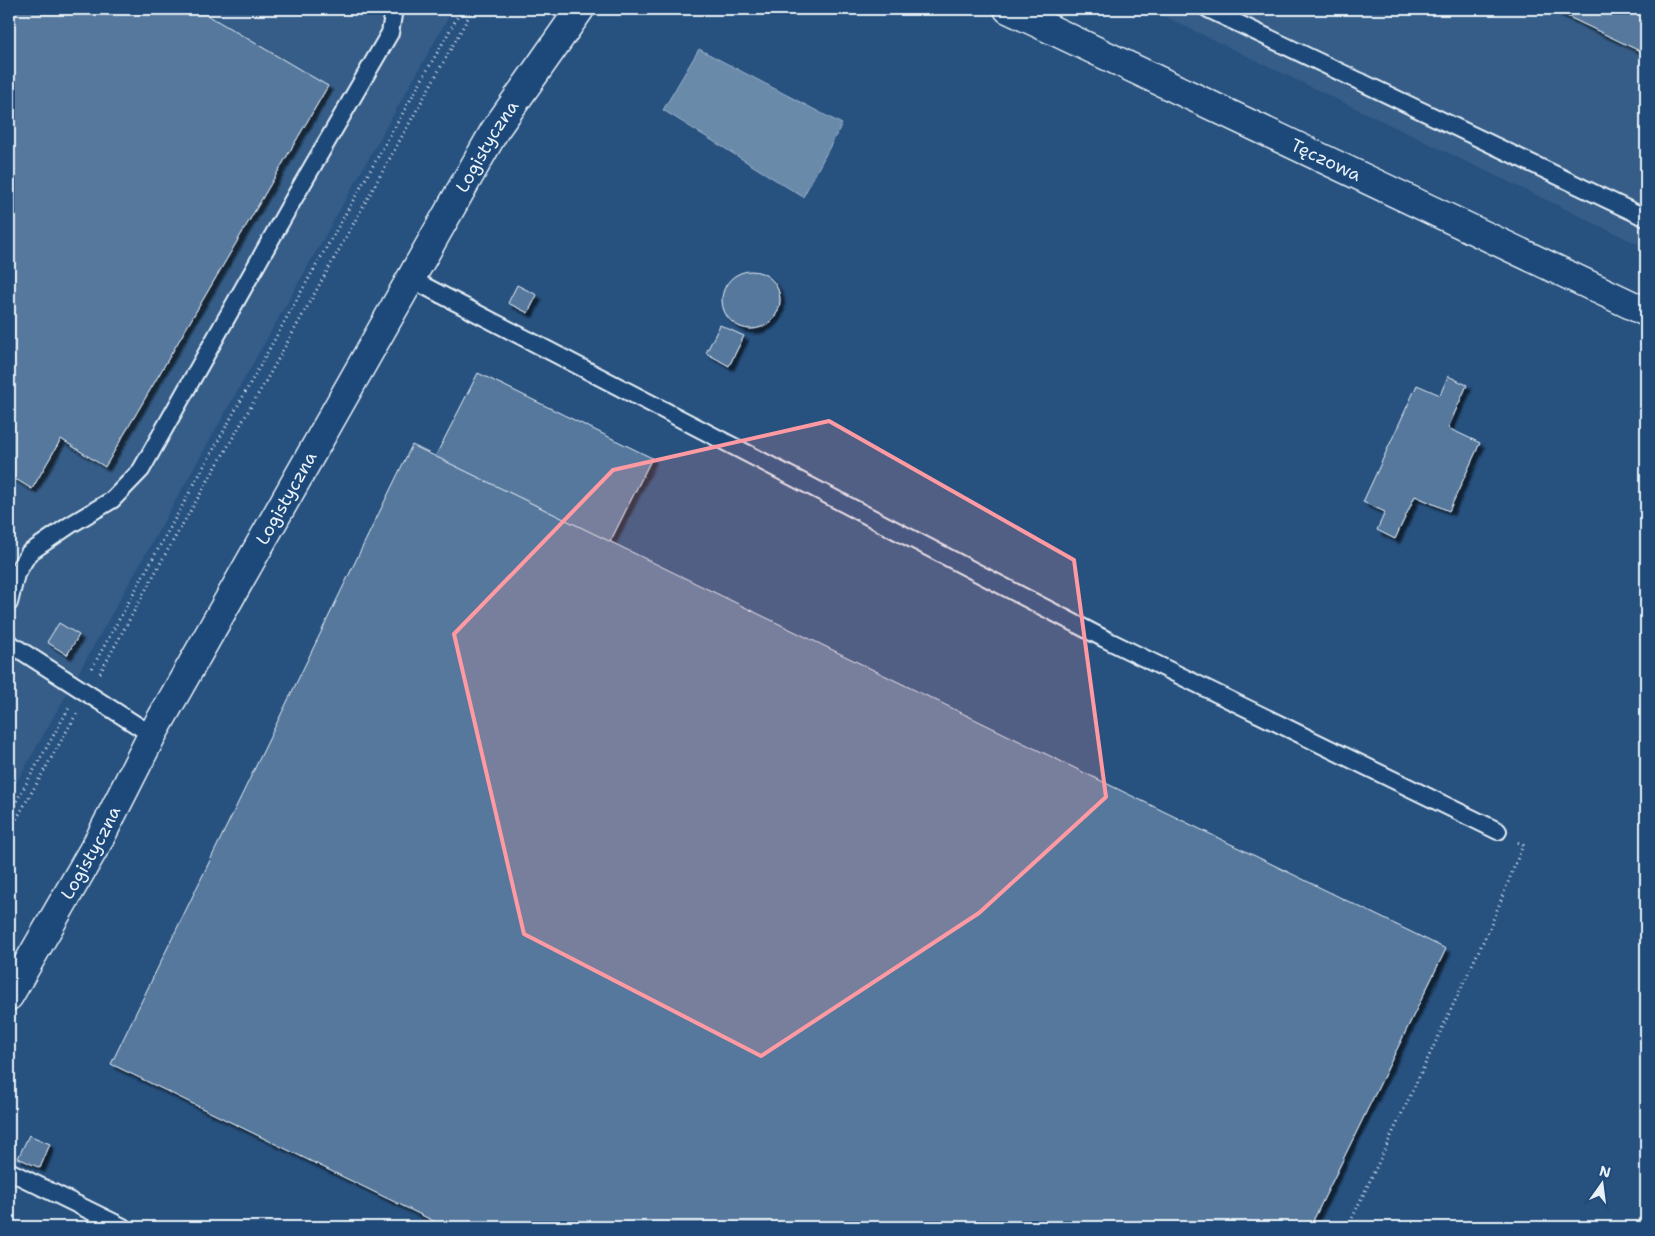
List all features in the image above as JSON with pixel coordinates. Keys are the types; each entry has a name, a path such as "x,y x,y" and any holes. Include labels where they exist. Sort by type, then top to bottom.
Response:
{"street":[{"name":"Logistyczna","path":"9,996 99,840 152,735 495,130 580,9"},
{"name":"Tęczowa","path":"1008,9 1646,312"}],"lane":[{"path":"9,603 16,574 29,553 70,525 112,500 141,470 293,200 390,33 394,9"},
{"path":"1208,9 1646,218"},
{"path":"411,279 1105,639 1498,831"},
{"path":"9,642 152,735"},
{"path":"9,1171 122,1227"}],"path":[{"path":"9,832 300,293 462,9"},
{"path":"9,814 84,692 267,379 474,9"},
{"path":"1348,1227 1491,925 1522,845 1498,831"}],"highlighted area":[{"path":"829,421 1074,560 1106,797 979,913 761,1056 524,934 454,634 613,470"}],"shaded area":[{"path":"9,9 453,9 9,796"},
{"path":"1149,9 1646,9 1646,248"},
{"path":"699,49 842,124 803,197 663,110"}],"building":[{"path":"9,9 197,9 328,86 105,467 61,439 32,489 9,475"},
{"path":"1552,9 1646,9 1646,54"},
{"path":"745,271 757,271 772,279 780,294 780,306 772,321 757,329 745,329 730,321 722,306 722,294 730,279"},
{"path":"517,285 537,295 528,313 508,303"},
{"path":"720,325 744,336 729,366 706,353"},
{"path":"478,373 652,458 610,542 435,457"},
{"path":"1448,376 1467,385 1448,428 1480,443 1449,511 1415,496 1395,539 1377,530 1385,512 1363,502 1417,385 1440,395"},
{"path":"412,445 1446,949 1310,1227 446,1227 111,1064"},
{"path":"59,623 79,635 67,655 47,642"},
{"path":"29,1135 50,1144 40,1168 18,1158"}]}
